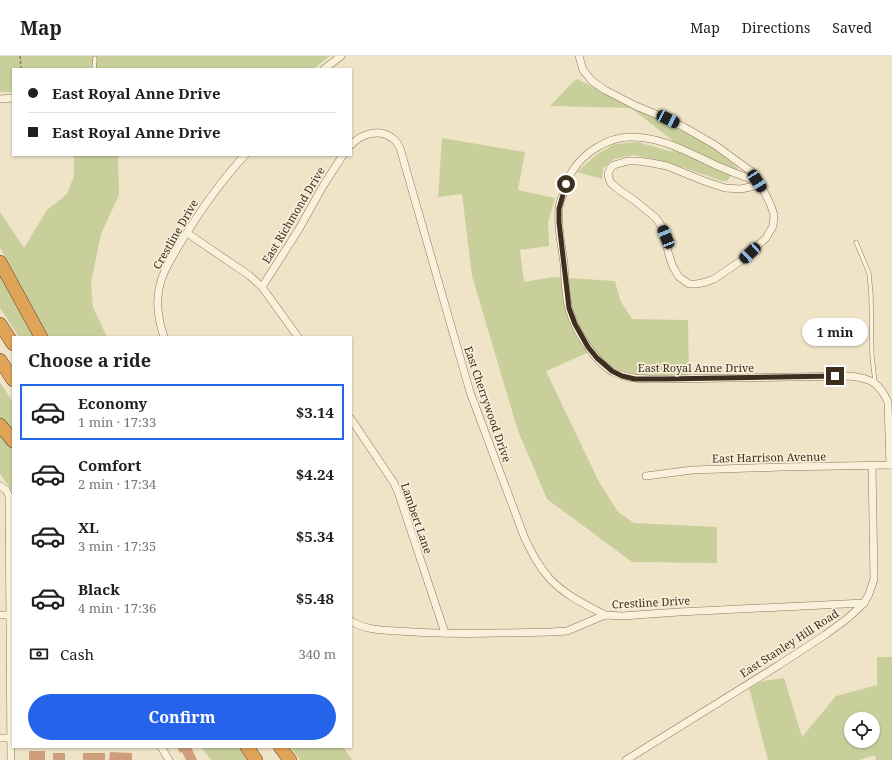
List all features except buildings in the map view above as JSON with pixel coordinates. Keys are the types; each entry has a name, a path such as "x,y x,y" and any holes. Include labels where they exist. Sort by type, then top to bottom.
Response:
{"highway":[{"path":"0,262 40,336"},
{"path":"0,324 12,342"},
{"path":"0,360 12,378"},
{"path":"0,425 12,440"},
{"path":"248,748 256,760"},
{"path":"258,748 265,760"},
{"path":"281,748 290,760"}],"street":[{"path":"325,68 341,56"},
{"path":"579,56 583,70 592,81 605,90 636,106 682,126 715,145 752,172 766,195 774,215 773,226 766,238 742,260 714,279 702,283 689,284 679,277 673,267 668,252 666,237 656,218 611,183 608,174 609,170 614,165 637,161 667,166 725,188 741,189 754,186 757,181"},
{"path":"0,98 12,98"},
{"name":"East Cherrywood Drive","path":"352,144 356,140 371,133 386,134 396,141 402,152 470,392 525,539 535,559 550,579 572,596 605,615"},
{"name":"East Royal Anne Drive","path":"757,181 736,174 669,144 647,138 629,137 609,141 588,154 573,170 566,184 559,209 559,222 569,308 575,324 588,347 597,358 612,371 622,376 635,379 849,376 861,377 875,383"},
{"name":"Crestline Drive","path":"164,336 158,309 159,288 166,269 187,232 208,200 243,156"},
{"name":"East Richmond Drive","path":"262,287 300,229 341,156"},
{"path":"187,232 250,276 262,287 297,336"},
{"path":"875,383 880,388 888,402 891,465"},
{"name":"Lambert Lane","path":"352,420 394,483 398,492 445,633"},
{"name":"East Harrison Avenue","path":"646,476 692,470 891,465"},
{"name":"East Stanley Hill Road","path":"626,760 820,638 848,618 864,603 874,579 872,466"},
{"path":"3,488 9,496 11,760"},
{"name":"Crestline Drive","path":"352,622 365,628 410,632 550,632 567,631 605,615 622,616 864,603"},
{"path":"0,615 11,615"},
{"path":"0,738 12,738"},
{"path":"162,748 169,760"}],"lane":[{"path":"94,68 96,57"},
{"path":"856,242 869,273 871,295 872,356 875,383"}],"path":[{"path":"20,56 20,68"}],"green space":[{"path":"0,56 330,56 314,68 12,68 12,92 0,92"},
{"path":"577,79 714,147 738,168 727,181 722,181 667,162 634,155 614,159 603,168 602,179 577,172 596,155 615,144 637,142 673,152 672,140 631,108 550,106"},
{"path":"442,138 525,152 518,190 555,198 548,223 549,246 520,250 524,282 553,277 615,281 620,300 632,319 688,320 689,376 637,377 624,373 601,360 594,350 546,371 599,482 618,512 634,523 717,527 717,563 632,562 547,499 518,431 472,276 462,194 438,197"},
{"path":"74,156 118,156 119,195 101,234 91,283 93,307 107,336 47,336 18,285 0,247 0,212 24,248 47,210 67,194 74,176"},
{"path":"0,273 33,336 18,336 0,308"},
{"path":"0,382 12,400 12,434 0,418"},
{"path":"0,433 12,448 12,491 0,474"},
{"path":"877,657 892,657 892,760 876,760 875,755 859,760 768,760 749,688 763,681 784,678 802,737 836,696 877,685"},
{"path":"202,748 240,748 248,760 211,760"},
{"path":"292,748 344,748 352,760 300,760"}],"route":[{"path":"566,184 560,202 559,222 569,308 575,324 588,347 597,358 612,371 622,376 635,379 835,376"}]}
